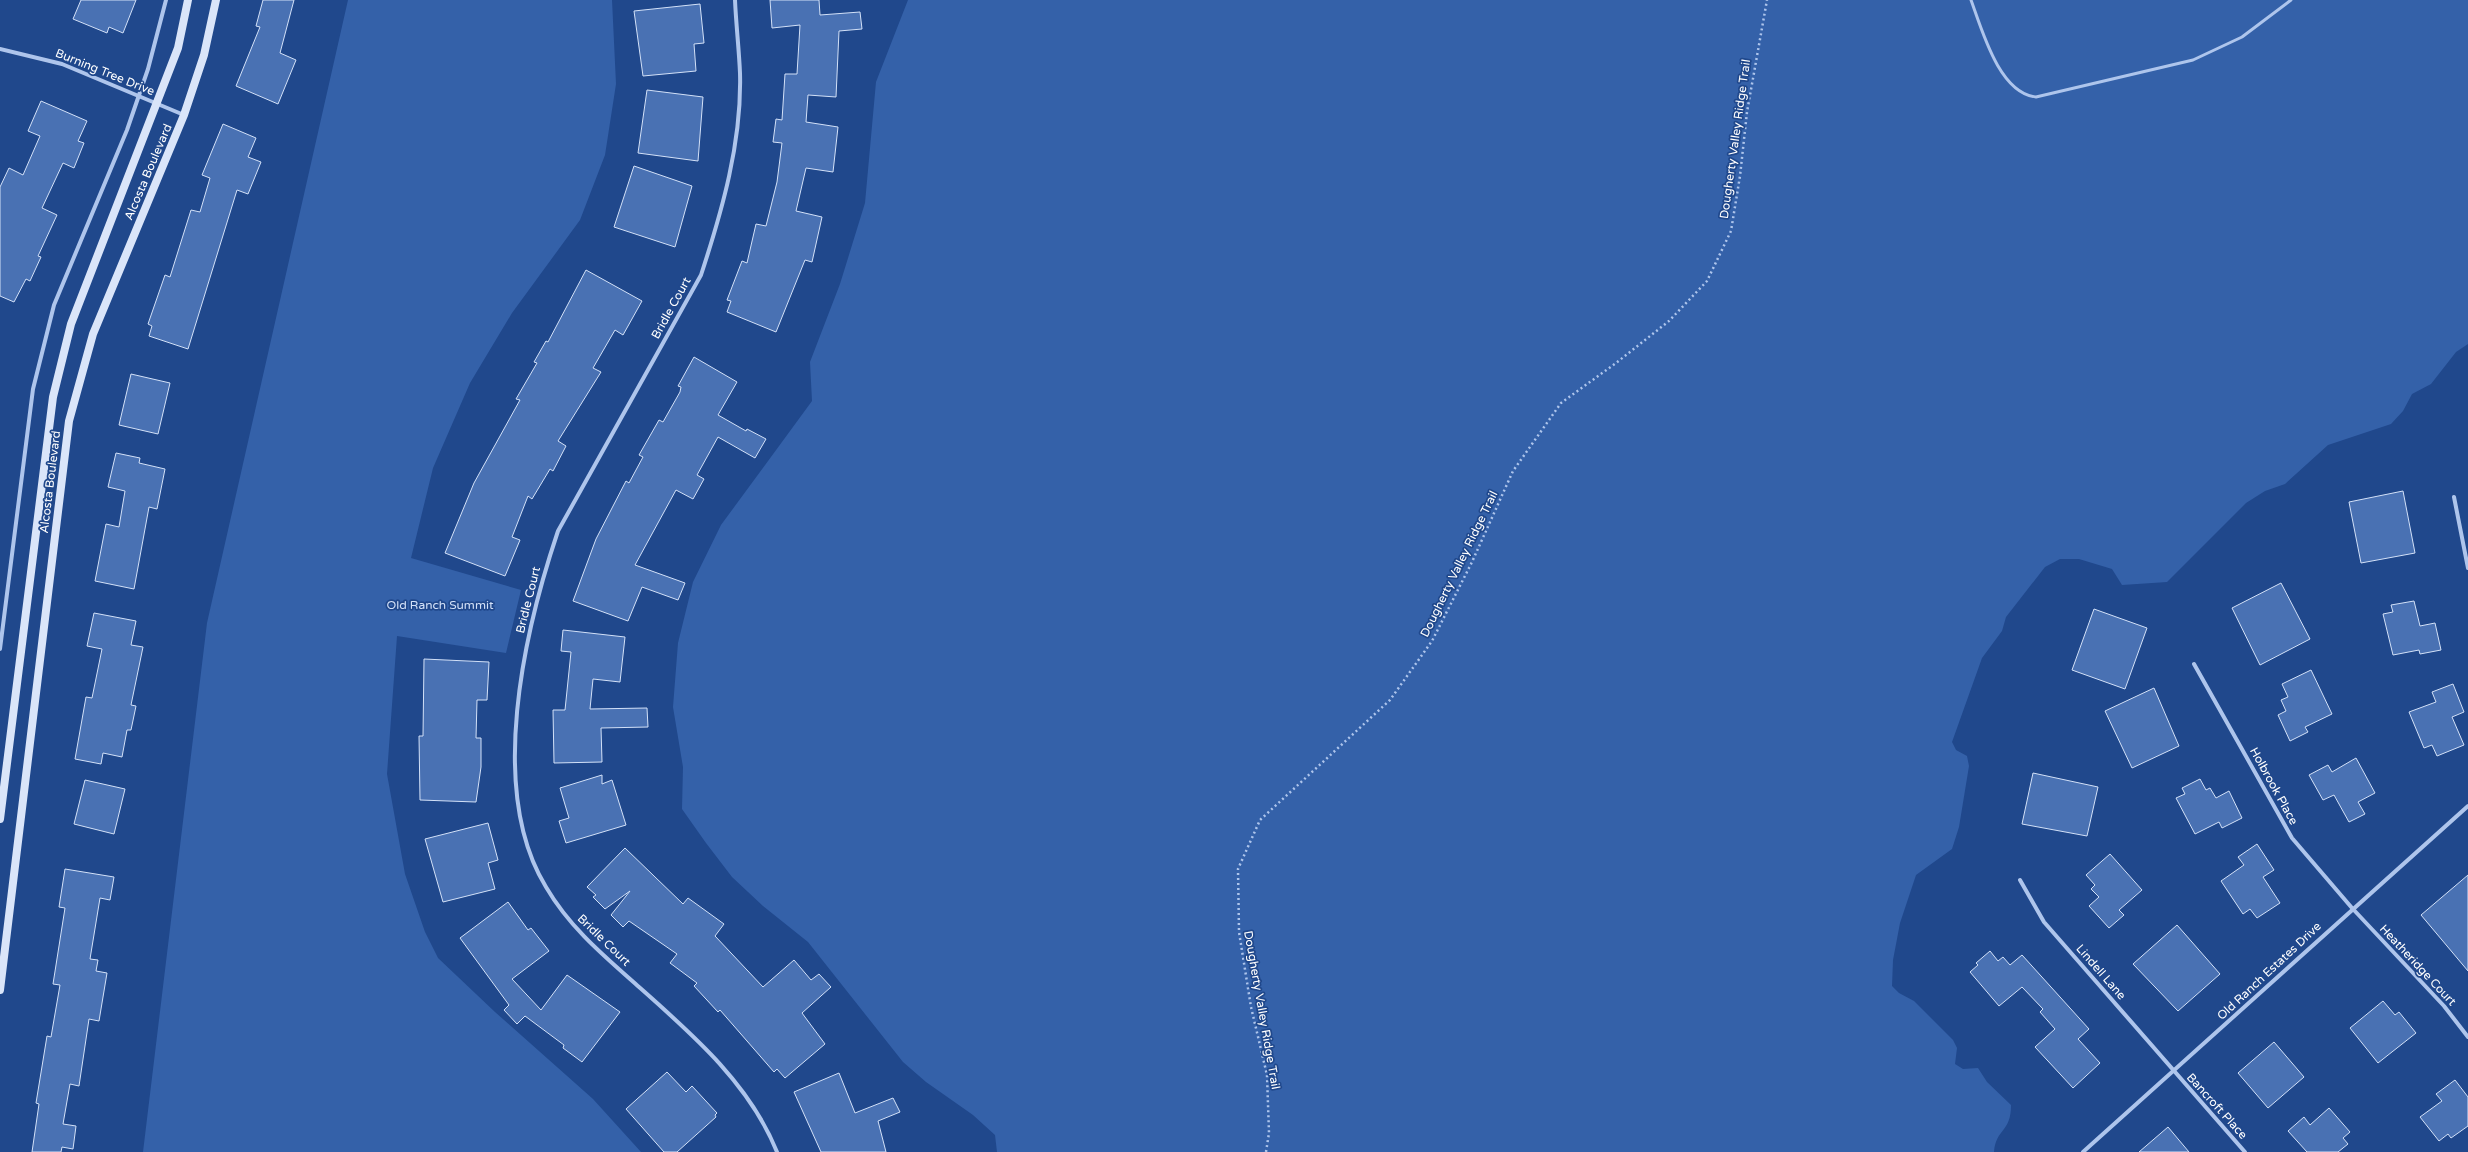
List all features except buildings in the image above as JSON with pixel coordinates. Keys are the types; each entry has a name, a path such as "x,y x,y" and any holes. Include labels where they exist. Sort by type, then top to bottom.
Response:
{"main road":[{"name":"Alcosta Boulevard","path":"0,819 53,397 71,324 178,48 188,0"},
{"name":"Alcosta Boulevard","path":"0,990 2,960 69,421 93,334 184,115 204,55 216,0"}],"street":[{"path":"0,649 33,389 54,305 99,200 139,96 166,0"},
{"name":"Bridle Court","path":"735,0 740,73 738,121 731,166 716,229 701,275 558,531 544,574 527,646 520,685 516,775 521,825 529,851 544,885 562,913 585,940 678,1021 730,1074 753,1109 777,1152"},
{"name":"Burning Tree Drive","path":"0,48 62,64 184,115"},
{"path":"2454,497 2468,568"},
{"name":"Holbrook Place","path":"2194,664 2292,838 2352,908"},
{"name":"Old Ranch Estates Drive","path":"2083,1152 2174,1073 2352,908 2468,806"},
{"name":"Lindell Lane","path":"2020,880 2044,922 2174,1073"},
{"name":"Heatheridge Court","path":"2352,908 2444,1006 2468,1037"},
{"name":"Bancroft Place","path":"2174,1073 2245,1152"}],"lane":[{"path":"1971,0 1990,50 2003,74 2014,86 2027,96 2036,97 2193,60 2242,37 2291,0"}],"path":[{"name":"Dougherty Valley Ridge Trail","path":"1266,1152 1270,1133 1267,1075 1250,1007 1239,932 1238,869 1260,820 1390,700 1432,641 1472,562 1513,470 1561,403 1616,363 1668,321 1708,281 1731,231 1740,176 1747,112 1767,0"}],"green space":[{"name":"Old Ranch Summit","path":"348,0 612,0 616,84 605,155 580,220 512,313 470,383 433,468 411,558 521,590 506,653 397,636 387,774 405,874 425,932 438,958 495,1012 593,1099 641,1152 143,1152 207,623"},
{"path":"908,0 2468,0 2468,344 2456,352 2431,384 2412,394 2403,411 2391,424 2328,445 2285,484 2265,491 2246,503 2167,582 2122,585 2112,569 2079,559 2060,559 2045,567 2006,617 2002,631 1982,658 1952,742 1956,750 1967,756 1969,766 1959,827 1952,849 1916,875 1900,923 1893,960 1892,986 1899,993 1914,1001 1953,1040 1957,1048 1955,1064 1963,1069 1978,1068 1987,1082 2011,1105 2009,1121 1995,1144 1994,1152 997,1152 995,1135 973,1115 926,1082 903,1062 808,942 763,906 732,877 706,843 682,809 683,767 673,707 678,643 693,582 721,525 812,401 810,362 840,284 865,203 876,82"}]}
